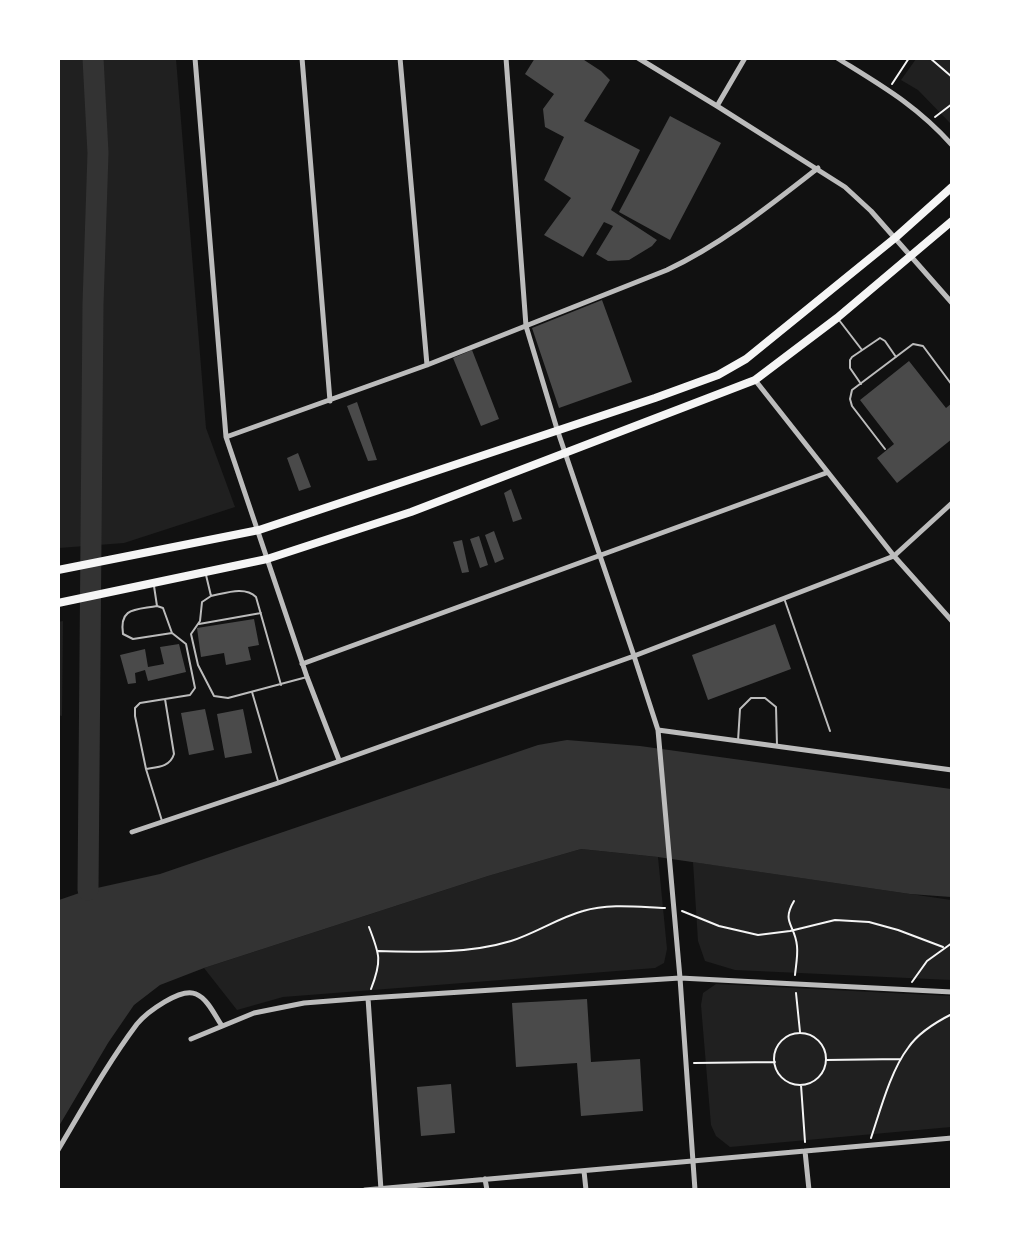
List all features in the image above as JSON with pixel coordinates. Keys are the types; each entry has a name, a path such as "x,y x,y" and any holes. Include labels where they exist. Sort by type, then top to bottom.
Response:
{"main road":[{"path":"58,570 259,530 718,375 746,359 895,238 951,187"},
{"path":"58,603 267,559 411,512 755,380 837,318 951,221"}],"street":[{"path":"195,58 226,438 259,530 302,664 339,760"},
{"path":"302,58 330,401"},
{"path":"400,58 427,365"},
{"path":"506,58 526,326 565,454 601,555 658,730 680,978 695,1190"},
{"path":"638,58 818,168 845,187 871,211 951,303"},
{"path":"717,106 745,58"},
{"path":"837,58 889,90 930,122 951,145"},
{"path":"226,438 427,365 667,270 697,256 751,220 818,168"},
{"path":"755,380 826,473 951,621"},
{"path":"302,664 826,473"},
{"path":"132,832 278,783 634,656 894,556 951,503"},
{"path":"658,730 951,770"},
{"path":"191,1039 254,1013 304,1003 680,978 951,992"},
{"path":"58,1150 93,1091 139,1022 175,996 187,992 197,994 206,1002 222,1026"},
{"path":"368,998 380,1189"},
{"path":"365,1190 951,1138"},
{"path":"805,1151 809,1190"},
{"path":"584,1171 586,1190"},
{"path":"485,1179 486,1190"}],"lane":[{"path":"837,318 862,350"},
{"path":"861,384 850,368 852,357 882,338 896,357"},
{"path":"885,449 852,406 850,395 861,384 913,344 923,346 951,385"},
{"path":"205,572 211,596"},
{"path":"153,584 157,606"},
{"path":"200,624 202,602 211,596 239,591 252,592 261,613 281,685"},
{"path":"784,598 830,731"},
{"path":"162,822 146,770 135,708 140,703 190,695 195,688 186,644 172,633 162,608 157,606 129,611 124,615 123,634 133,639 172,633"},
{"path":"261,613 200,624 193,630 198,664 214,696 228,698 307,677"},
{"path":"252,692 278,783"},
{"path":"738,741 740,709 751,698 765,698 776,706 777,746"},
{"path":"146,770 165,765 172,760 174,754 165,699"}],"path":[{"path":"889,90 909,58"},
{"path":"930,58 951,77"},
{"path":"930,122 951,104"},
{"path":"794,901 787,912 798,948 795,984 800,1033"},
{"path":"378,951 446,951 511,941 583,911 603,907 674,908 719,926 758,935 835,920 869,922 898,930 943,948"},
{"path":"368,998 379,968 378,951 369,927"},
{"path":"907,990 927,961 951,943"},
{"path":"868,1146 887,1088 908,1048 929,1028 951,1014"},
{"path":"800,1033 808,1034 822,1044 826,1060 820,1076 801,1085 789,1082 782,1077 775,1062 778,1045 791,1035 800,1033"},
{"path":"826,1060 902,1059"},
{"path":"686,1064 775,1062"},
{"path":"801,1085 805,1151"}],"shaded area":[{"path":"59,58 176,59 206,428 235,507 124,543 59,548"},
{"path":"916,59 951,59 951,124 918,90 901,80"},
{"path":"63,621 62,716 58,715 58,622"},
{"path":"567,740 640,746 951,789 951,897 910,894 658,857 581,849 488,876 204,968 160,985 134,1005 108,1043 59,1126 59,900 88,890 160,874 538,745"},
{"path":"581,849 658,857 667,949 664,963 655,968 283,997 237,1010 204,968 488,876"},
{"path":"693,862 951,900 951,980 735,970 705,961 698,941"},
{"path":"716,984 951,996 951,1127 730,1147 716,1136 711,1125 701,1005 703,993"}],"building":[{"path":"535,58 581,58 610,80 584,121 640,150 611,210 657,240 652,246 629,260 608,261 596,254 613,226 604,222 583,257 544,235 571,198 544,180 564,137 545,127 543,109 554,94 525,74"},
{"path":"670,116 721,143 670,240 619,212"},
{"path":"602,300 632,382 559,408 532,328"},
{"path":"472,350 499,419 481,426 453,358"},
{"path":"909,361 946,408 952,403 952,439 897,483 877,458 894,444 860,400"},
{"path":"357,402 377,460 368,461 347,406"},
{"path":"298,453 311,487 299,491 287,458"},
{"path":"511,489 522,519 513,522 504,493"},
{"path":"494,531 504,559 495,563 485,535"},
{"path":"479,536 488,565 480,568 470,539"},
{"path":"462,540 469,572 462,573 453,542"},
{"path":"254,619 259,645 248,647 251,660 226,665 224,653 201,657 197,628"},
{"path":"775,624 791,669 708,700 692,655"},
{"path":"179,644 186,672 148,681 145,670 135,673 136,683 128,684 120,655 145,649 148,667 164,664 160,647"},
{"path":"205,709 214,750 189,755 181,713"},
{"path":"243,709 252,753 225,758 217,714"},
{"path":"587,999 591,1062 640,1059 643,1111 581,1116 577,1063 516,1067 512,1003"},
{"path":"451,1084 455,1133 421,1136 417,1087"}],"waterway":[{"path":"88,890 93,304 98,153 93,58"}]}
